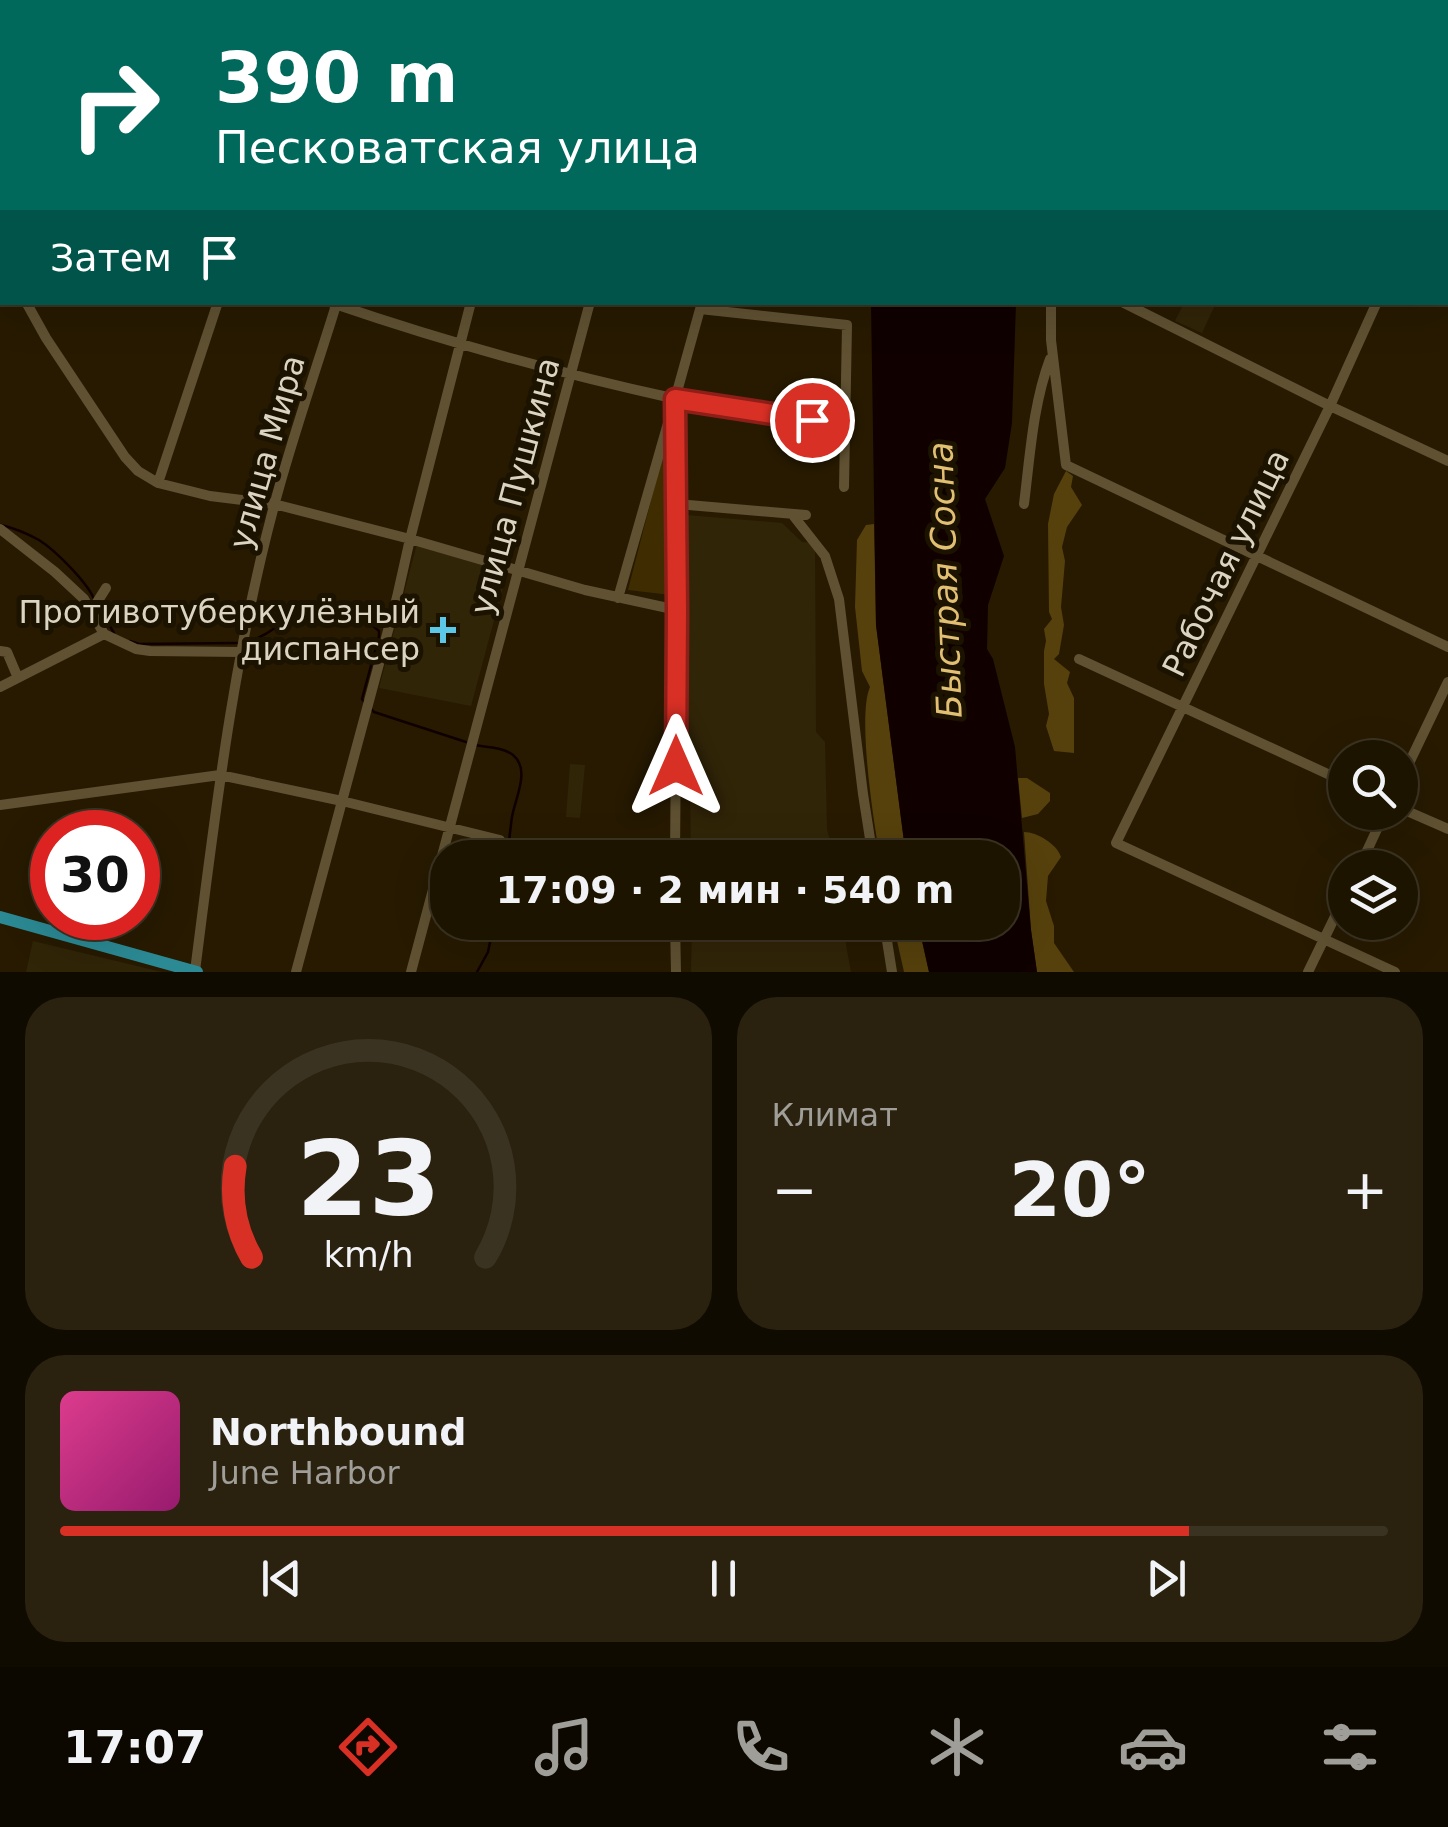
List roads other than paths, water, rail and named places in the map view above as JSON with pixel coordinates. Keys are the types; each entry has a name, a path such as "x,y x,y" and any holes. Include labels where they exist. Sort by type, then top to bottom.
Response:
{"main road":[{"path":"0,917 196,972"}],"street":[{"path":"28,305 126,458 158,483 210,496 274,504 410,538 518,572 677,610"},
{"path":"158,483 215,305"},
{"name":"улица Мира","path":"196,972 220,775 245,631 274,504 334,305"},
{"path":"341,305 460,343 675,399 846,426"},
{"path":"296,972 470,305"},
{"name":"улица Пушкина","path":"411,972 589,305"},
{"path":"1050,305 1066,465 1448,647"},
{"path":"1136,305 1330,406 1448,461"},
{"name":"Рабочая улица","path":"1324,939 1116,843 1376,305"},
{"path":"618,598 701,306 847,324 844,486"},
{"path":"1024,504 1044,375 1052,353"},
{"path":"675,399 675,840"},
{"path":"677,504 806,515"},
{"path":"792,514 825,556 840,599 870,840"},
{"path":"0,529 55,572 92,610 104,634 150,651 241,652"},
{"path":"92,610 106,588"},
{"path":"0,686 104,634"},
{"path":"0,650 7,652 18,678"},
{"path":"1079,659 1328,774"},
{"path":"1418,744 1448,682"},
{"path":"0,805 220,775 500,840"},
{"path":"1418,816 1448,830"},
{"path":"1308,972 1328,931"},
{"path":"1324,939 1395,972"},
{"path":"676,940 676,972"},
{"path":"887,940 892,972"}],"water":[{"name":"Быстрая Сосна","path":"871,305 1016,305 1012,423 1005,468 985,499 1004,556 988,605 987,649 993,659 1015,747 1037,972 929,972 922,940 1020,940 1020,840 904,840 876,625"}],"waterway":[{"path":"1,525 46,545 78,575 94,599"},
{"path":"98,606 114,633"},
{"path":"249,641 309,608 330,606 361,617 379,631 362,699 365,703"},
{"path":"130,641 237,643"},
{"path":"370,708 466,742"},
{"path":"474,745 509,752 521,768 509,840"},
{"path":"477,972 490,940"}],"place":[{"name":"Противотуберкулёзный диспансер","path":"443,630"}]}
